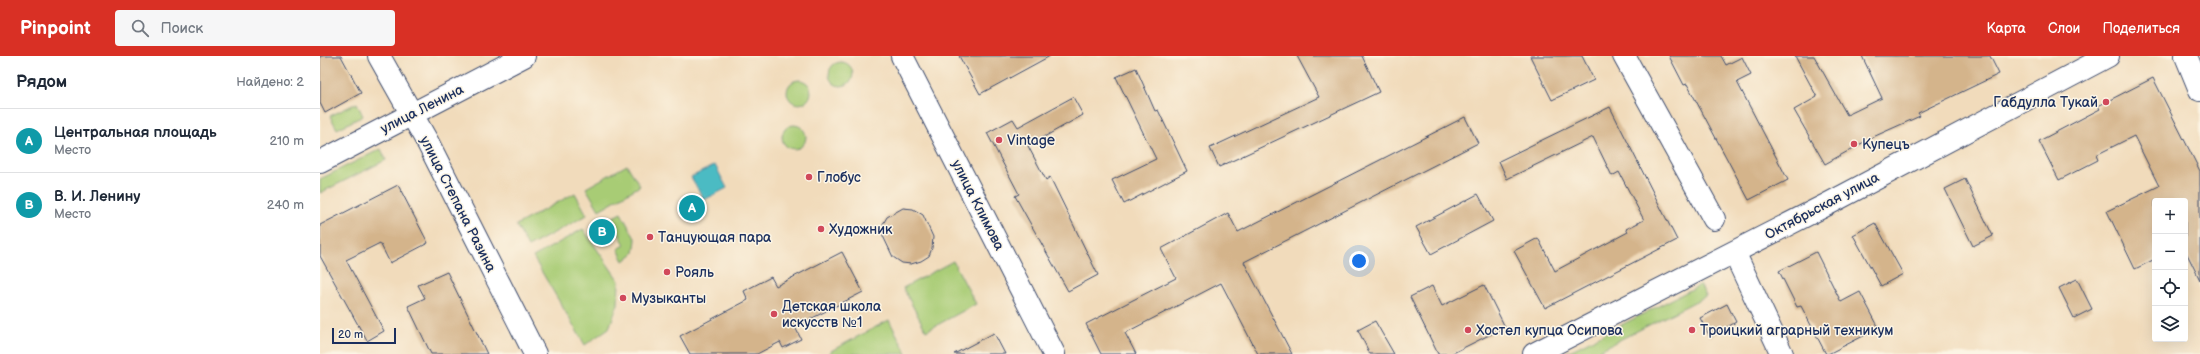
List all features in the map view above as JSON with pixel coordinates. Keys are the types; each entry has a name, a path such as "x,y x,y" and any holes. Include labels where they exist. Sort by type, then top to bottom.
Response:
{"street":[{"name":"улица Степана Разина","path":"379,56 428,143 534,354"},
{"name":"улица Ленина","path":"320,162 524,56"},
{"name":"улица Климова","path":"902,56 1054,354"},
{"path":"1624,56 1714,219"},
{"name":"Октябрьская улица","path":"1534,354 1734,252 2108,56"},
{"path":"2186,56 2200,90"},
{"path":"1734,252 1782,354"}],"green space":[{"path":"841,62 849,66 853,74 849,82 841,86 833,82 829,74 833,66"},
{"path":"799,80 807,84 811,92 807,100 799,104 791,100 787,92 791,84"},
{"path":"357,103 363,116 337,129 330,116"},
{"path":"794,125 802,129 806,137 802,145 794,149 786,145 782,137 786,129"},
{"path":"381,149 386,160 320,193 320,179"},
{"path":"627,165 640,186 599,210 586,188"},
{"path":"575,193 587,215 528,247 516,225"},
{"path":"621,213 636,240 634,253 624,261 618,249 625,245 611,218"},
{"path":"583,229 619,281 618,304 609,328 585,345 533,257"},
{"path":"953,261 976,304 926,331 903,288"},
{"path":"1700,285 1706,296 1592,354 1564,354"},
{"path":"889,320 907,354 830,354 829,352"}],"water":[{"path":"715,165 727,188 704,200 691,177"}],"building":[{"path":"320,56 341,56 361,93 325,113 320,103"},
{"path":"959,56 1050,56 980,94"},
{"path":"1297,56 1362,56 1379,92 1219,167 1210,148 1319,97"},
{"path":"1530,56 1582,56 1594,80 1552,100"},
{"path":"1669,56 1721,56 1726,65 1742,57 1751,75 1737,82 1788,180 1749,200 1687,84 1684,85"},
{"path":"1795,56 1814,56 1847,115 1882,98 1862,56 1990,56 1999,74 1918,113 1920,116 1873,137 1825,164 1794,110 1817,97"},
{"path":"1136,68 1155,111 1158,110 1187,171 1124,204 1112,180 1156,159 1116,77"},
{"path":"2153,78 2200,171 2200,280 2188,256 2188,198 2152,198 2152,260 2135,269 2107,211 2159,186 2134,136 2096,155 2098,160 2059,180 2039,141 2100,109 2098,106"},
{"path":"1073,97 1083,115 1028,146 1046,180 1050,177 1098,275 1068,291 1015,196 1019,194 987,133 1013,119 1018,127"},
{"path":"1610,107 1677,240 1545,308 1514,251 1538,238 1555,271 1628,232 1626,229 1644,220 1619,172 1612,176 1593,137 1507,179 1499,161"},
{"path":"1465,117 1478,143 1244,262 1292,354 1258,354 1221,283 1125,333 1136,354 1101,354 1086,324 1176,278 1161,249 1228,213 1238,232"},
{"path":"1965,179 1993,236 1973,246 1945,189"},
{"path":"398,185 428,243 390,263 380,243 346,260 384,331 367,341 320,256 320,225"},
{"path":"1478,194 1493,221 1431,254 1416,227"},
{"path":"903,208 913,209 923,215 933,237 932,248 929,256 921,261 911,264 902,263 893,257 883,236 883,224 887,217"},
{"path":"1875,223 1903,274 1881,286 1853,235"},
{"path":"842,252 863,292 795,327 801,339 783,348 780,342 757,354 690,354 680,336 748,300 744,291 771,277 776,286"},
{"path":"1816,252 1841,302 1860,292 1879,328 1828,354 1826,354 1801,306 1797,307 1779,271"},
{"path":"447,272 487,354 431,354 408,306 425,298 418,285"},
{"path":"2077,279 2092,309 2074,318 2059,288"},
{"path":"1484,285 1505,327 1451,354 1438,354 1410,297 1432,286 1442,306"},
{"path":"1727,304 1736,322 1710,337 1700,318"},
{"path":"1375,321 1394,354 1370,354 1358,330"},
{"path":"994,333 1005,354 954,354"}],"place":[{"name":"Габдулла Тукай","path":"2106,102"},
{"name":"Vintage","path":"999,140"},
{"name":"Купецъ","path":"1854,144"},
{"name":"Глобус","path":"809,177"},
{"name":"Центральная площадь","path":"692,208"},
{"name":"Художник","path":"821,229"},
{"name":"В. И. Ленину","path":"602,232"},
{"name":"Танцующая пара","path":"650,237"},
{"name":"Рояль","path":"667,272"},
{"name":"Музыканты","path":"623,298"},
{"name":"Детская школа искусств №1","path":"774,314"},
{"name":"Хостел купца Осипова","path":"1468,330"},
{"name":"Троицкий аграрный техникум","path":"1692,330"}]}
